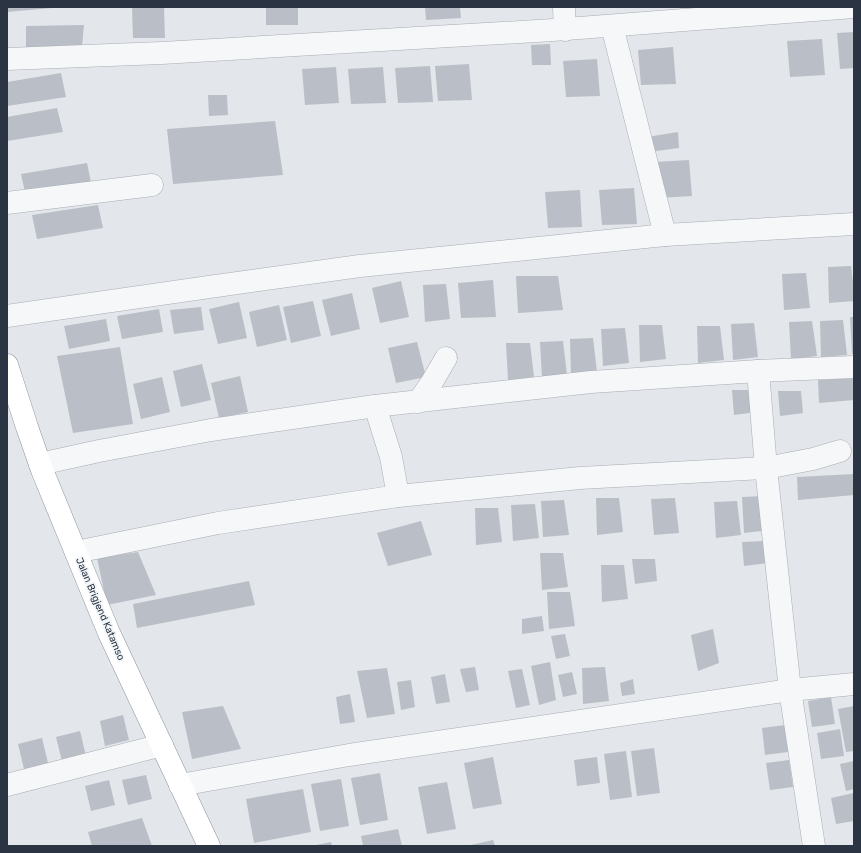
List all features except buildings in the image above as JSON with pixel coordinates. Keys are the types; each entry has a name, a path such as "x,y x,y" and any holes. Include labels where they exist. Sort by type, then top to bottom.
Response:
{"highway":[{"name":"Jalan Brigjend Katamso","path":"7,368 14,411 40,464 109,633 209,846"}],"street":[{"path":"564,7 565,30"},
{"path":"7,59 169,53 565,30 854,7"},
{"path":"612,26 665,235"},
{"path":"7,203 152,185"},
{"path":"7,316 360,266 665,235 854,224"},
{"path":"418,402 446,358"},
{"path":"40,464 99,451 211,430 374,406 591,382 758,371 854,367"},
{"path":"758,371 766,468 790,690 814,846"},
{"path":"374,406 391,457 398,496"},
{"path":"76,552 218,523 398,496 580,478 766,468 812,460 840,451"},
{"path":"180,785 349,755 790,690 854,684"},
{"path":"7,784 162,745"}]}
